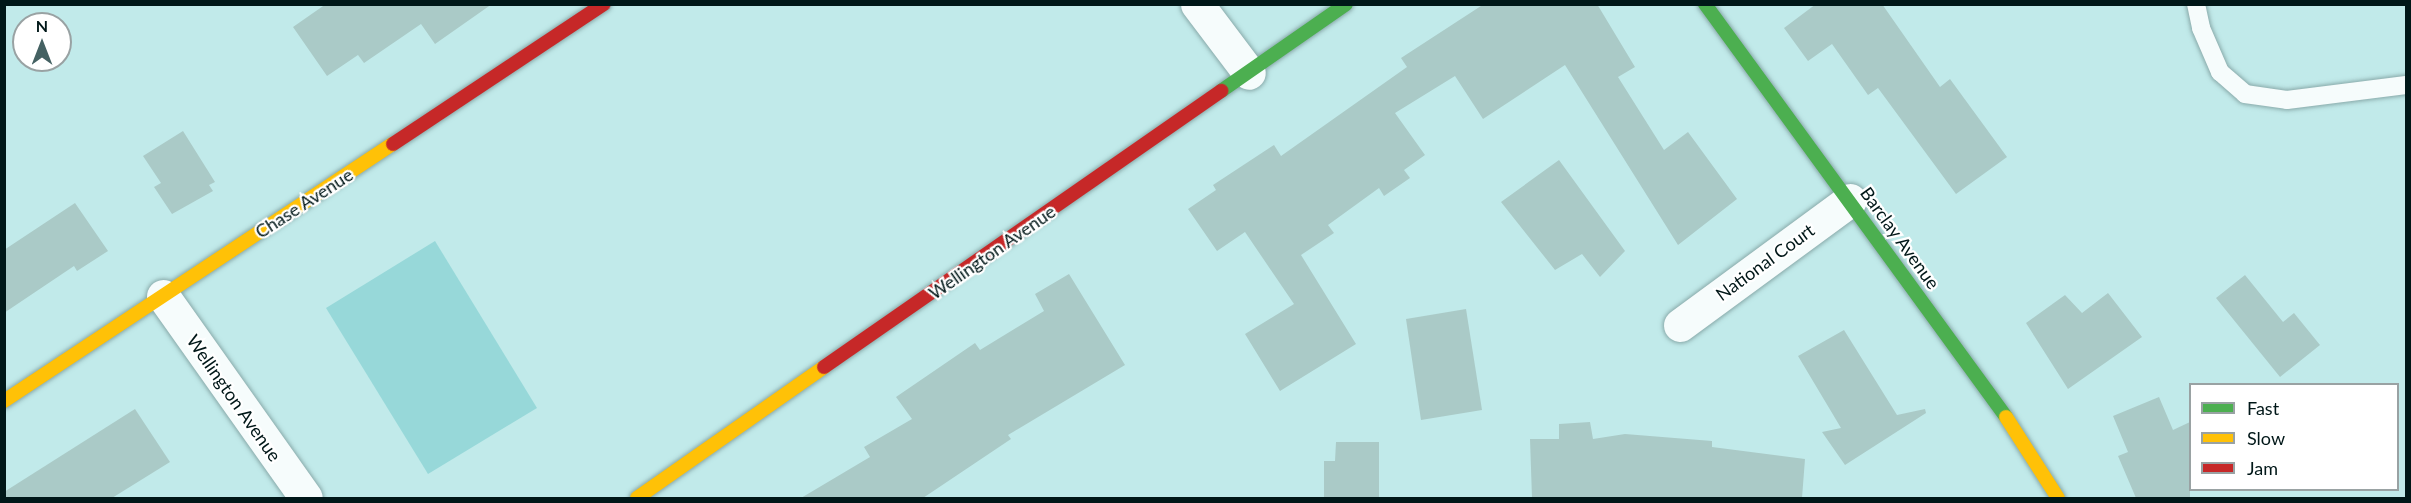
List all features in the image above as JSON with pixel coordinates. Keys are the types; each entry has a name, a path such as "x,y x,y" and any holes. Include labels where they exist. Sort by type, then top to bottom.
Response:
{"street":[{"name":"Chase Avenue","path":"4,401 604,4"},
{"path":"1197,4 1249,73"},
{"name":"Wellington Avenue","path":"637,498 1347,4"},
{"name":"Barclay Avenue","path":"1705,4 1991,393 2058,498"},
{"name":"National Court","path":"1680,325 1850,200"},
{"name":"Wellington Avenue","path":"163,296 306,498"}],"lane":[{"path":"2196,4 2201,28 2220,72 2245,94 2287,100 2406,85"}],"shaded area":[{"path":"435,241 537,408 428,474 326,308"}],"building":[{"path":"326,4 492,4 435,44 421,24 364,63 358,55 327,76 293,27"},
{"path":"1484,4 1597,4 1635,67 1618,77 1664,150 1688,132 1737,199 1678,245 1565,65 1483,119 1455,76 1395,113 1425,155 1404,170 1410,178 1384,196 1379,188 1328,225 1334,233 1301,255 1356,344 1280,391 1245,334 1294,304 1245,232 1217,251 1188,209 1216,190 1213,185 1274,145 1281,156 1407,67 1401,58"},
{"path":"1816,4 1882,4 1940,87 1950,79 2007,157 1956,194 1878,88 1868,95 1832,44 1808,61 1784,28"},
{"path":"183,131 215,182 209,185 213,191 172,214 154,187 161,183 143,156"},
{"path":"1559,160 1625,251 1600,277 1582,254 1555,270 1501,202"},
{"path":"75,203 108,251 77,271 74,266 4,313 4,250"},
{"path":"1069,274 1125,365 1008,435 1011,439 923,498 801,498 870,457 864,447 912,419 896,397 975,343 980,350 1044,311 1035,294"},
{"path":"2245,275 2283,322 2294,313 2320,345 2280,377 2216,298"},
{"path":"2108,293 2142,337 2068,389 2026,323 2065,295 2082,313"},
{"path":"1466,309 1482,410 1421,420 1406,319"},
{"path":"1844,330 1897,415 1925,409 1926,413 1845,465 1822,432 1841,428 1798,356"},
{"path":"2159,397 2173,430 2189,422 2190,498 2136,498 2118,456 2128,452 2113,416"},
{"path":"135,409 170,462 112,498 4,498 4,492"},
{"path":"1590,422 1593,439 1625,434 1712,441 1712,447 1805,459 1802,498 1532,498 1530,439 1559,439 1559,424"},
{"path":"1336,442 1379,442 1379,498 1324,498 1324,461 1335,461"}],"traffic: fast":[{"path":"1221,91 1346,4"},
{"path":"1705,4 2006,417"}],"traffic: slow":[{"path":"4,401 393,144"},
{"path":"637,498 824,367"},
{"path":"2006,417 2058,498"}],"traffic: jam":[{"path":"393,144 604,4"},
{"path":"824,367 1221,91"}]}
